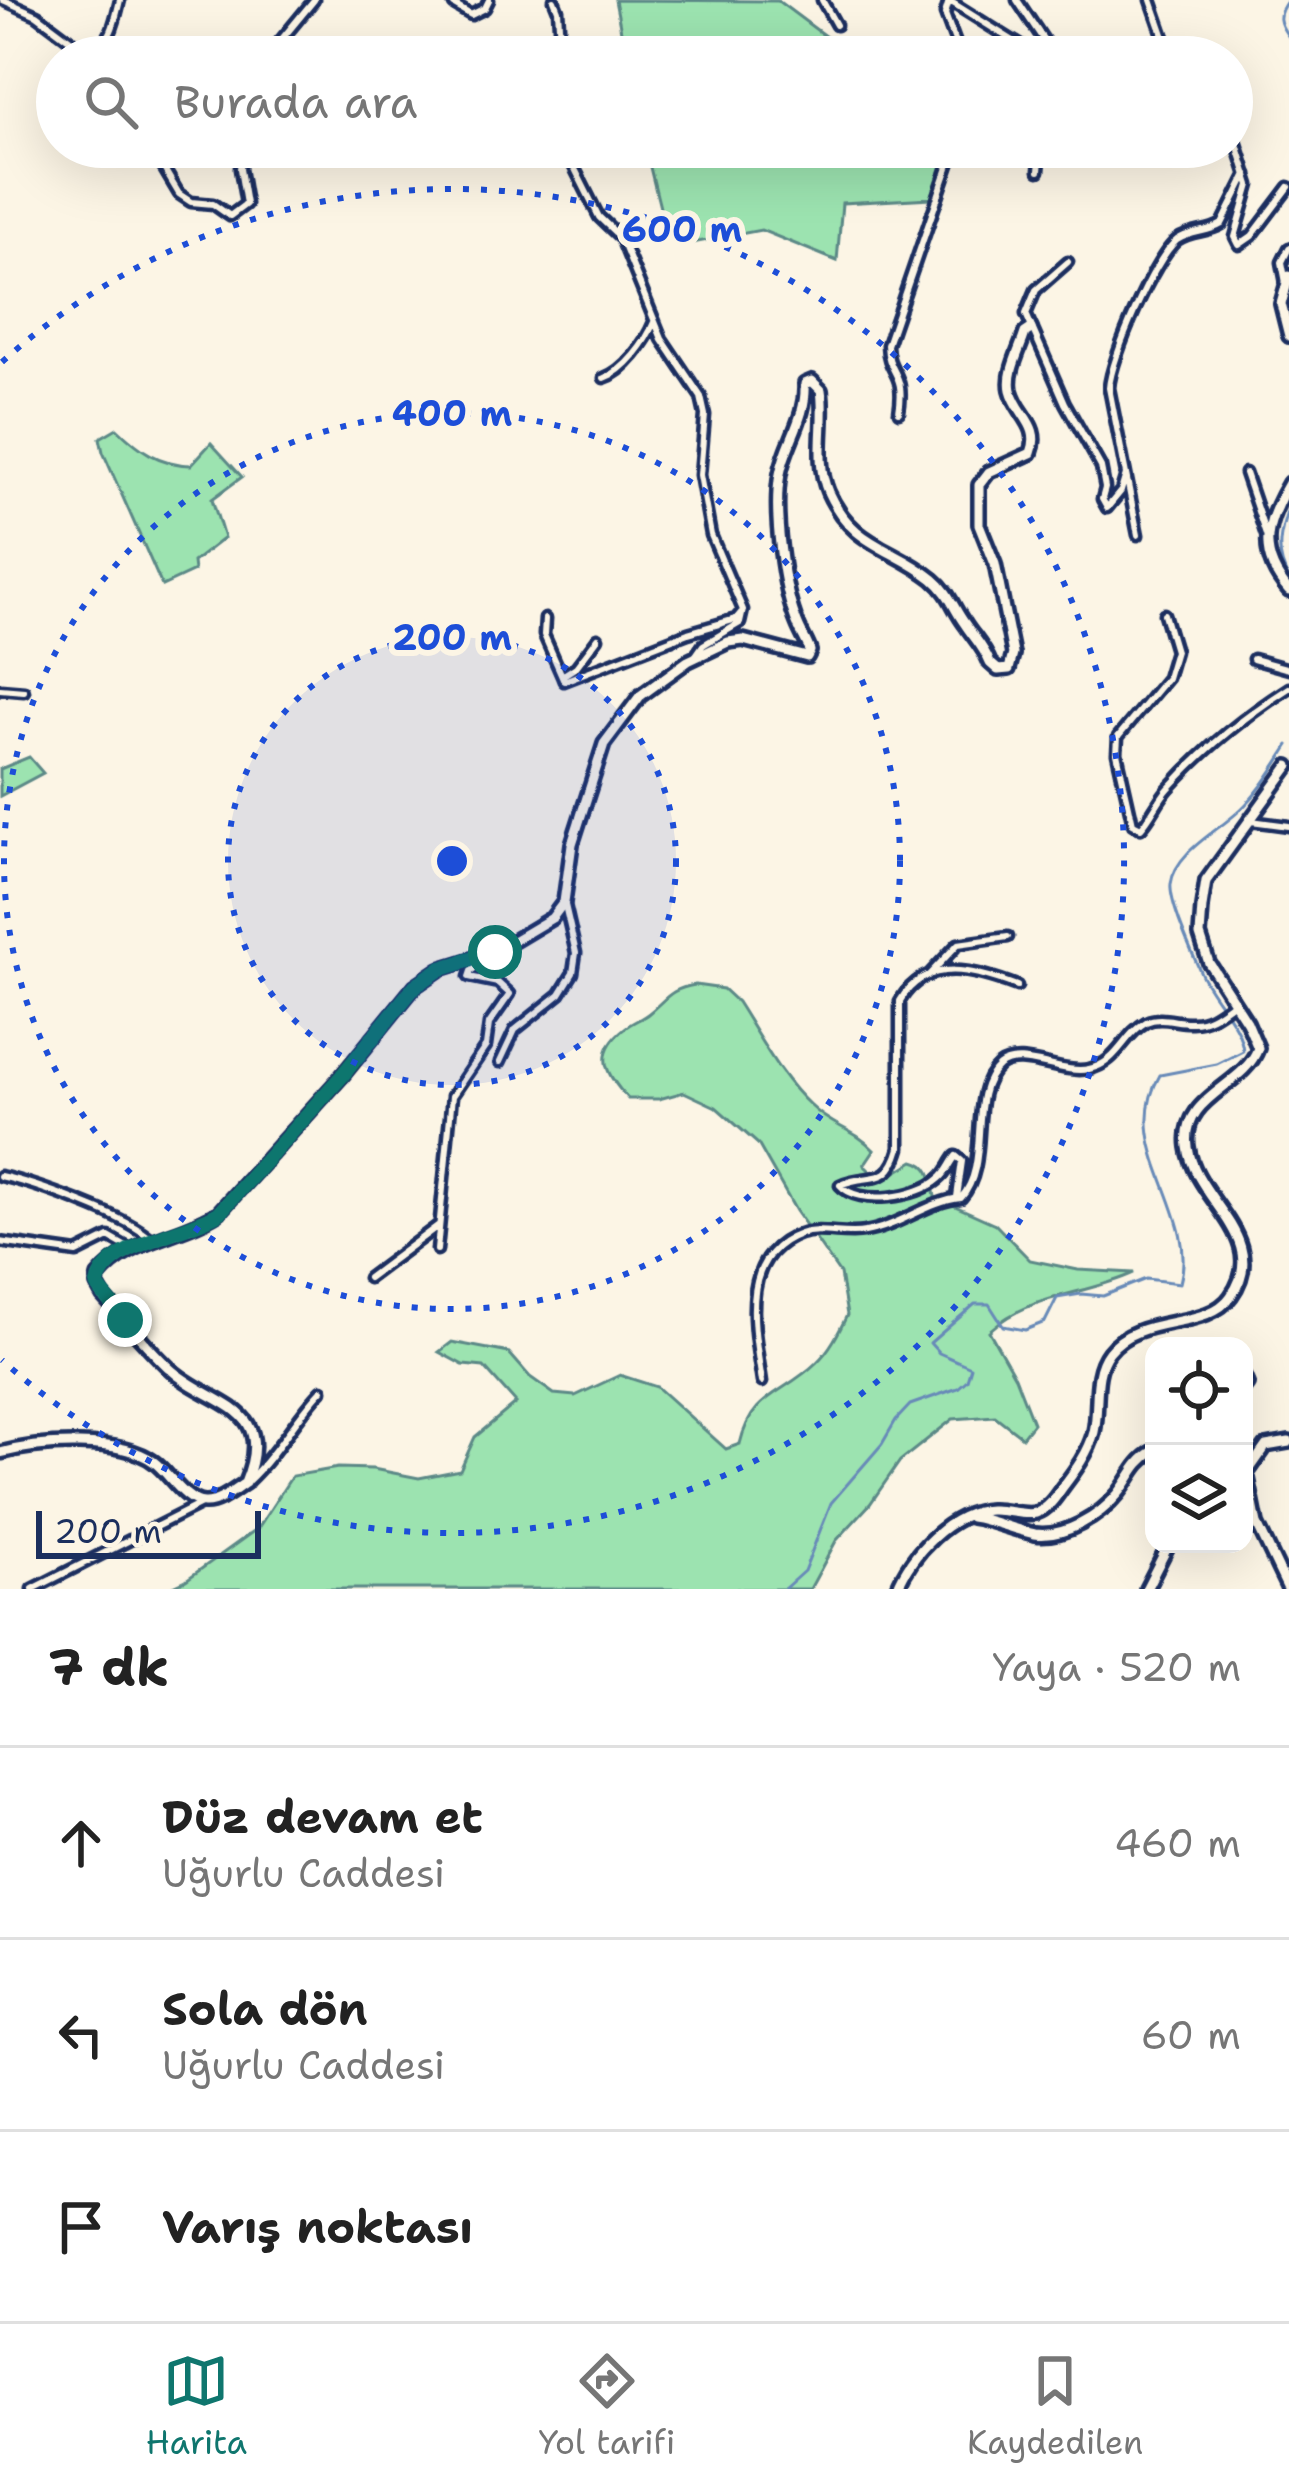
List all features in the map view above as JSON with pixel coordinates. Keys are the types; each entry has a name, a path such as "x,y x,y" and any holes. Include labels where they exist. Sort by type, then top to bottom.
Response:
{"street":[{"path":"3,0 38,16 65,36"},
{"path":"109,36 120,0"},
{"path":"284,36 314,0"},
{"path":"453,0 471,15 489,0"},
{"path":"554,0 558,36"},
{"path":"822,0 836,25"},
{"path":"953,36 945,14 949,0 1010,36"},
{"path":"1017,0 1041,36"},
{"path":"1151,0 1164,36"},
{"path":"163,168 179,194 191,202 213,204 230,216 246,204 240,168"},
{"path":"574,168 598,217 621,238 662,339 701,398 705,415 700,475 712,535 743,610 740,622 703,645 695,657"},
{"path":"899,412 903,386 887,345 948,168"},
{"path":"1245,168 1250,185 1235,237 1239,245 1252,236 1289,187"},
{"path":"1138,535 1108,388 1111,365 1162,257 1182,237 1222,224 1247,174"},
{"path":"1289,248 1282,262 1288,279 1281,304 1289,336"},
{"path":"1068,262 1036,290 1026,314 1065,403 1101,466 1102,499 1107,508 1121,491 1127,470"},
{"path":"604,377 613,376 629,359 655,319"},
{"path":"500,1063 515,1030 560,994 573,973 576,953 564,902 572,844 604,743 640,696 695,657 728,642 743,640 807,657 810,651 789,589 778,482 787,443 804,411 805,384 812,381 819,386 820,448 827,489 849,526 872,546 938,582 952,597 990,663 998,670 1009,669 1013,654 995,564 979,524 979,484 989,472 1030,453 1034,446 1033,427 1012,394 1011,377 1025,333 1031,328"},
{"path":"1245,473 1268,538"},
{"path":"1289,483 1269,516 1268,538 1270,560 1289,591"},
{"path":"545,619 544,635 564,681 736,619 743,610"},
{"path":"1164,614 1175,651 1167,678 1118,737 1117,753 1133,824 1141,828 1166,790 1243,717 1289,688"},
{"path":"562,676 586,656 598,638"},
{"path":"1253,659 1289,669"},
{"path":"0,689 24,692"},
{"path":"896,1589 906,1566 966,1516 986,1510 1036,1513 1052,1503 1090,1445 1100,1370 1106,1354 1123,1337 1216,1310 1231,1298 1241,1275 1242,1252 1236,1232 1197,1172 1187,1146 1192,1120 1203,1101 1252,1064 1258,1048 1208,963 1200,935 1202,907 1206,881 1289,766"},
{"path":"1251,821 1289,826"},
{"path":"245,1484 256,1449 251,1427 237,1408 169,1367 97,1286 106,1267 130,1249 199,1226 219,1213 415,986 440,969 490,953 552,918 564,902"},
{"path":"926,978 958,944 1009,937"},
{"path":"437,1250 452,1096 485,1046 489,1024 510,994 499,983 469,977 490,953"},
{"path":"957,1197 962,1161 956,1156 940,1179 908,1192 872,1198 847,1193 840,1185 889,1174 900,1148 900,1001 907,989 926,978 967,968 1017,986"},
{"path":"763,1382 754,1288 762,1266 800,1234 865,1232 961,1198 973,1180 982,1110 996,1069 1007,1061 1024,1059 1049,1068 1085,1071 1116,1056 1144,1023 1158,1018 1196,1023 1230,1005"},
{"path":"0,1175 107,1214 152,1240"},
{"path":"368,1278 440,1225"},
{"path":"0,1242 77,1253 109,1237 130,1249"},
{"path":"33,1589 245,1484 322,1390"},
{"path":"1288,1589 1257,1524 1247,1473 1266,1446 1289,1442"},
{"path":"0,1454 85,1444 130,1451 151,1459 189,1498 203,1504"},
{"path":"966,1516 1036,1534 1058,1534 1089,1519 1118,1494 1132,1469 1145,1458"},
{"path":"1146,1589 1164,1553"}],"green space":[{"path":"615,0 778,1 825,36 622,36"},
{"path":"650,168 941,168 931,198 842,203 837,261 761,230 682,245 667,236"},
{"path":"117,428 150,454 179,464 191,465 211,443 242,477 212,499 224,538 193,562 194,571 162,586 103,452 100,438"},
{"path":"29,757 43,773 0,796 0,769"},
{"path":"695,985 723,989 737,1002 800,1095 874,1150 864,1165 874,1175 920,1163 930,1174 935,1197 995,1224 1030,1260 1078,1270 1134,1273 1022,1309 989,1331 1015,1377 1033,1423 1022,1437 995,1416 953,1419 900,1461 836,1541 810,1589 167,1589 258,1528 292,1476 338,1468 419,1478 460,1470 475,1437 516,1403 484,1367 463,1365 439,1352 452,1342 509,1353 554,1394 575,1396 620,1375 657,1387 726,1449 740,1444 761,1404 821,1358 847,1315 840,1274 796,1211 758,1144 716,1107 684,1092 659,1099 628,1099 609,1073 606,1056 615,1038 674,992"}],"waterway":[{"path":"1288,0 1280,19 1289,37"},
{"path":"1289,506 1280,543 1289,579"},
{"path":"784,1589 804,1571 831,1503 882,1444 896,1420 910,1405 958,1388 967,1380 971,1367 939,1353 930,1343 975,1304 989,1304 1003,1326 1025,1330 1045,1322 1057,1298 1103,1296 1146,1279 1180,1283 1179,1230 1153,1153 1150,1101 1160,1075 1217,1064 1243,1051 1237,1030 1192,952 1171,884 1180,862 1247,804 1289,745"}],"route":[{"path":"125,1320 97,1286 106,1267 130,1249 199,1226 219,1213 415,986 440,969 495,952"}]}
